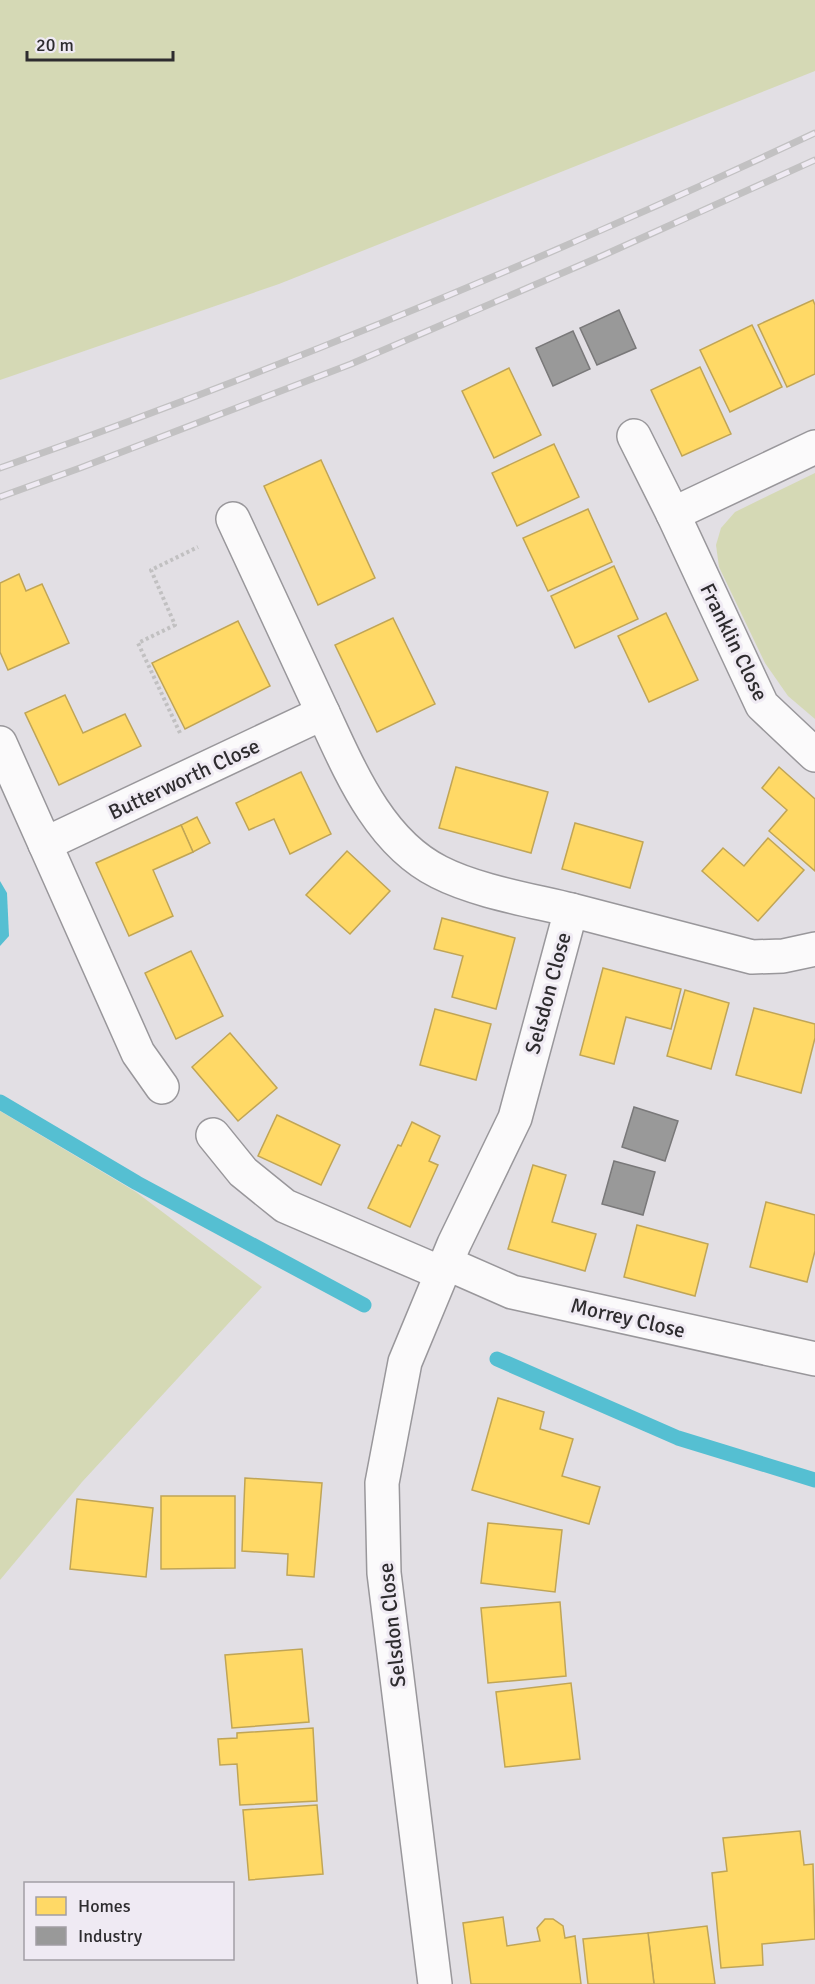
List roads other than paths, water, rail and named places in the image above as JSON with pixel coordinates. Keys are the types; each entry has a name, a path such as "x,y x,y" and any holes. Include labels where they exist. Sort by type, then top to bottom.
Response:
{"street":[{"name":"Franklin Close","path":"634,436 762,705 815,755"},
{"path":"673,514 815,447"},
{"path":"236,524 346,764 367,802 408,851 439,872 458,879 571,910"},
{"name":"Butterworth Close","path":"45,844 322,713"},
{"path":"0,743 138,1053 162,1087"},
{"name":"Selsdon Close","path":"435,1984 384,1573 382,1483 405,1362 443,1268 515,1118 571,910 752,957 783,956 815,949"},
{"path":"213,1135 243,1172 285,1206 443,1268"},
{"name":"Morrey Close","path":"443,1268 512,1292 815,1359"}],"water":[{"path":"0,881 7,893 9,936 0,946"}],"waterway":[{"path":"0,1102 137,1183 364,1305"},
{"path":"497,1359 678,1438 815,1480"}],"railway":[{"path":"0,468 207,392 412,311 614,224 815,133"},
{"path":"0,497 351,364 604,255 815,160"}]}
